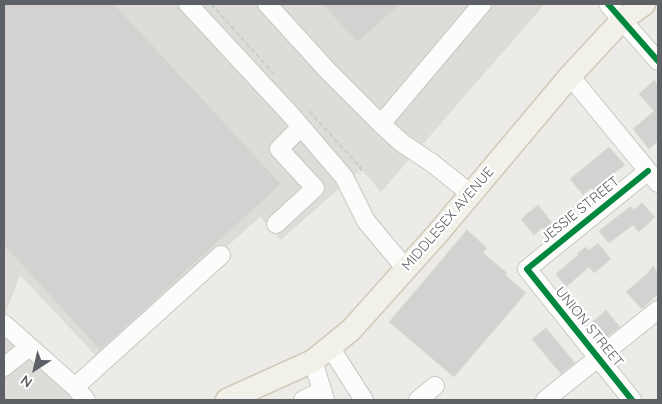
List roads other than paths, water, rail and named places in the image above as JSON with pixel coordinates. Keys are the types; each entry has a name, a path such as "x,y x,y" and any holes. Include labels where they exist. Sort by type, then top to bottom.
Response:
{"main road":[{"name":"MIDDLESEX AVENUE","path":"231,399 322,354 351,330 471,194 570,76 615,11 644,4"}],"street":[{"path":"188,4 301,127 344,177 366,221 406,269"},
{"path":"267,4 328,71 402,144 432,163 471,194"},
{"path":"381,124 482,4"},
{"path":"615,11 658,61"},
{"path":"570,76 653,177"},
{"path":"276,224 315,188 279,149 301,127"},
{"name":"JESSIE STREET","path":"527,269 653,177"},
{"path":"75,386 221,256"},
{"name":"UNION STREET","path":"527,269 632,400"},
{"path":"545,400 658,310"},
{"path":"4,324 75,386 86,400"},
{"path":"4,367 29,346"},
{"path":"303,400 324,398 322,354"},
{"path":"322,354 364,400"},
{"path":"418,400 435,386"}]}
